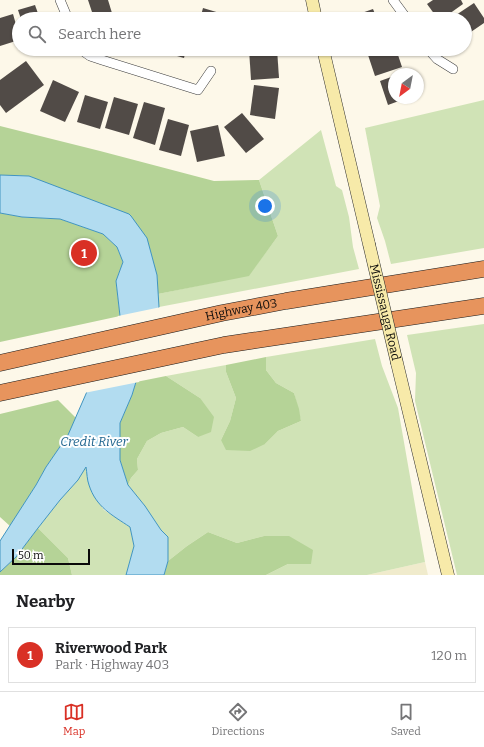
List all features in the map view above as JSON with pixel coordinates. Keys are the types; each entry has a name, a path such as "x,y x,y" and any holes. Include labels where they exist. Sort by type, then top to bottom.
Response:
{"highway":[{"name":"Highway 403","path":"0,363 222,313 286,301 484,269"},
{"path":"0,393 224,346 484,306"}],"main road":[{"path":"312,0 315,12"},
{"name":"Mississauga Road","path":"326,56 448,575"}],"street":[{"path":"60,0 65,12"},
{"path":"393,0 402,12"},
{"path":"90,56 198,90 211,71"},
{"path":"435,56 453,69"}],"shaded area":[{"path":"425,562 428,575 367,575"}],"green space":[{"path":"484,100 484,248 391,264 377,218 380,206 365,128"},
{"path":"0,126 214,181 259,180 278,236 249,276 158,294 157,275 29,176 0,175"},
{"path":"321,130 336,186 342,190 349,217 353,247 359,269 159,307 158,294 249,275 278,236 259,180"},
{"path":"0,213 22,217 60,219 103,234 117,247 123,262 116,281 120,316 0,342"},
{"path":"484,324 484,575 457,575 415,401 416,373 407,335"},
{"path":"375,339 382,366 398,408 425,562 367,575 266,575 288,564 311,564 264,536 237,543 208,532 168,561 168,537 161,530 145,506 128,485 131,478 138,470 137,459 147,441 161,433 183,427 198,437 200,398 166,376 226,365 226,372 236,398 230,421 221,440 265,444 278,431 301,421 294,393 276,383 266,370 266,357"},
{"path":"266,357 266,370 276,383 294,393 301,421 278,431 265,444 250,451 226,450 221,440 230,421 236,398 226,372 226,365"},
{"path":"166,376 200,398 214,417 211,432 198,437 183,427 161,433 147,441 137,459 138,470 131,478 128,485 120,460 120,423 136,382"},
{"path":"58,400 76,418 68,435 46,467 10,526 0,517 0,414"},
{"path":"86,466 89,485 104,510 130,527 134,546 126,575 72,575 68,558 38,528 78,480"},
{"path":"38,528 68,558 72,575 0,575 0,572 16,557"},
{"path":"208,532 237,543 264,536 289,536 313,550 311,564 288,564 266,575 164,575 168,561"}],"water":[{"name":"Credit River","path":"0,175 29,176 129,214 147,238 157,275 159,307 132,395 120,423 120,460 128,485 145,506 161,530 168,537 168,561 164,575 126,575 134,546 130,527 100,505 92,493 88,483 86,467 78,480 60,500 16,557 0,572 0,541 46,467 68,435 120,316 116,281 123,262 117,247 103,234 60,219 22,217 0,213"}],"pier":[{"path":"161,307 139,382 84,393 118,316"}],"building":[{"path":"88,0 108,0 112,12 92,12"},
{"path":"433,0 461,0 463,4 452,12 433,12 427,4"},
{"path":"474,3 484,18 484,23 472,31 472,12 460,12"},
{"path":"35,5 38,12 19,12 18,10"},
{"path":"203,8 216,12 202,12"},
{"path":"373,9 374,12 364,12"},
{"path":"12,14 12,42 0,46 0,18"},
{"path":"249,56 277,56 279,78 251,80"},
{"path":"368,56 398,56 402,67 388,68 388,72 375,76"},
{"path":"26,61 44,85 6,113 0,105 0,80"},
{"path":"388,78 388,104 391,104 388,105 380,81"},
{"path":"53,80 79,92 65,122 40,111"},
{"path":"254,85 279,88 275,119 250,115"},
{"path":"85,95 108,102 100,129 77,122"},
{"path":"114,97 138,104 129,135 105,128"},
{"path":"144,102 165,108 155,145 133,138"},
{"path":"242,113 264,139 246,153 224,127"},
{"path":"168,119 189,125 181,156 159,150"},
{"path":"218,125 225,156 197,162 190,131"}],"place":[{"name":"Riverwood Park","path":"84,253"}]}
